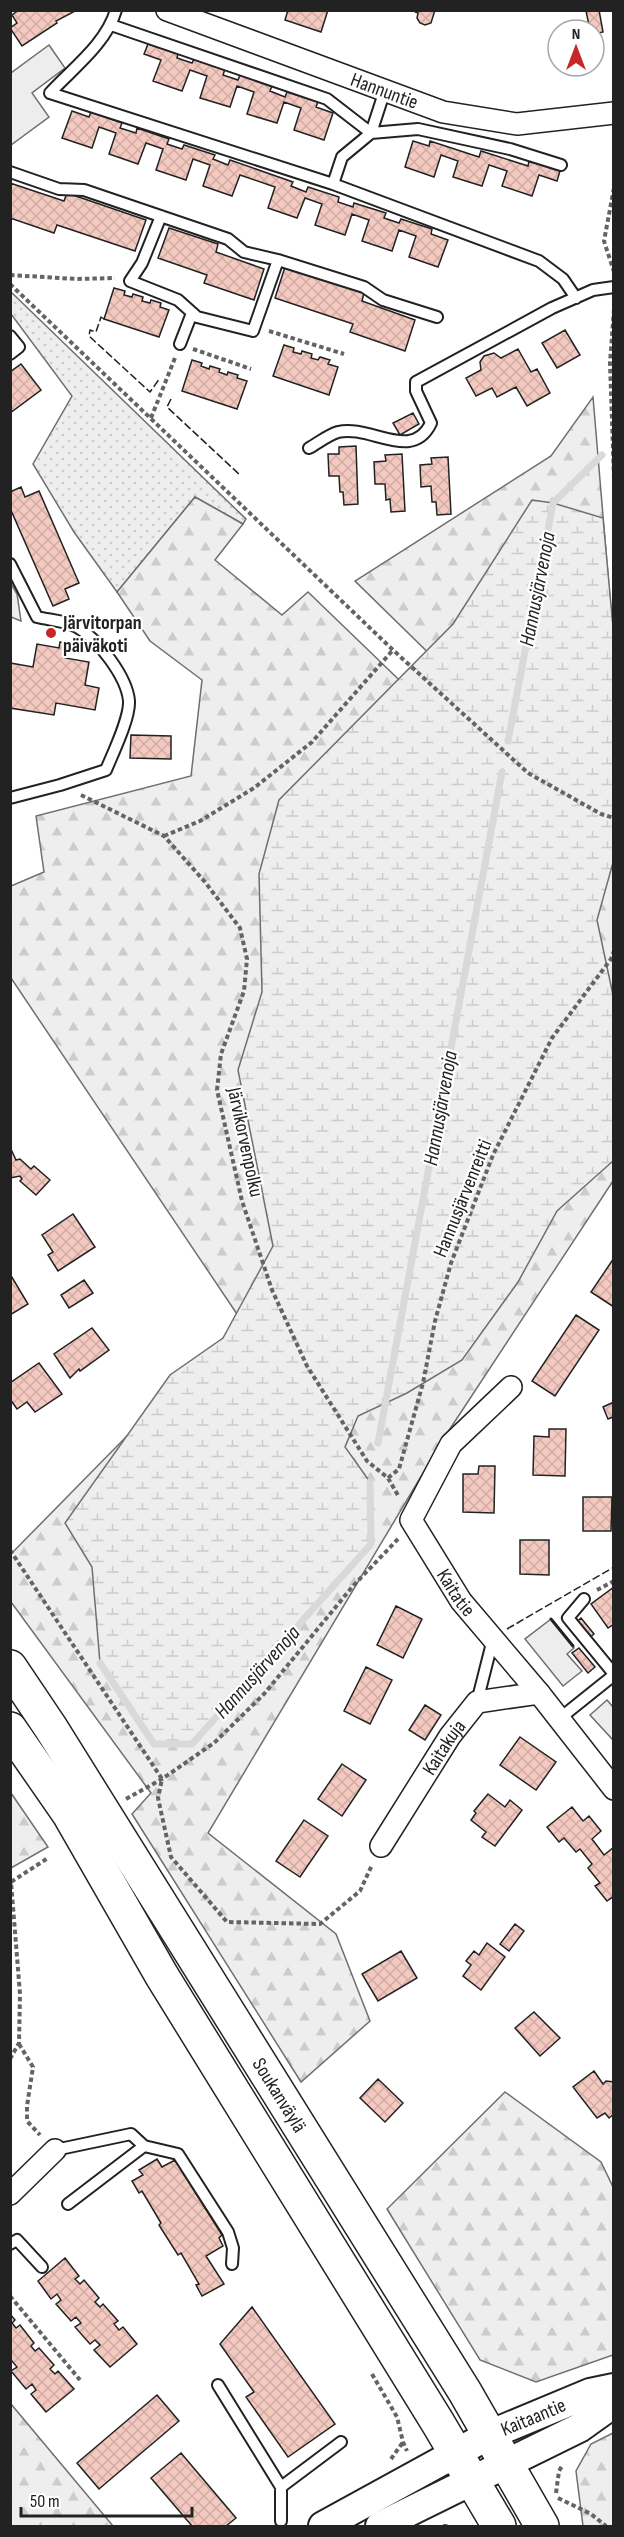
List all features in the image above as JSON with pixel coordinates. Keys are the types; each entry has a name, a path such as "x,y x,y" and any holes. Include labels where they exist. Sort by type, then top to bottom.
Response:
{"main road":[{"name":"Soukanväylä","path":"10,1667 210,1982 489,2435 542,2526"},
{"name":"Soukanväylä","path":"10,1729 69,1814 162,1976 499,2526"},
{"name":"Kaitaantie","path":"323,2526 489,2435 590,2393 614,2388"},
{"name":"Kaitaantie","path":"380,2526 579,2428 614,2403"}],"street":[{"name":"Hannuntie","path":"167,10 443,112 517,123 614,113"},
{"path":"411,1520 451,1444 511,1387"},
{"name":"Kaitatie","path":"411,1520 461,1601 539,1693 614,1789"},
{"name":"Kaitakuja","path":"381,1846 450,1736 477,1702 539,1693"},
{"path":"10,2194 55,2150"}],"lane":[{"path":"116,10 111,25 96,46 50,93 333,184 539,261 563,279 576,298"},
{"path":"111,25 327,99 370,133 418,129 510,149 561,165"},
{"path":"333,184 342,157 370,133 385,90"},
{"path":"10,172 59,189 84,190 228,239 244,252 364,286 383,300 437,317"},
{"path":"160,216 142,263 130,281 178,300 197,318 253,331 278,260"},
{"path":"309,448 338,432 364,432 399,442 414,442 426,433 431,423 416,391 416,382 552,308 593,290 614,287"},
{"path":"180,344 192,313"},
{"path":"10,336 19,347 10,354"},
{"path":"10,564 37,617 77,627 108,655 123,678 129,702 120,739 106,770 10,798"},
{"path":"559,1719 614,1674 568,1618 584,1599"},
{"path":"477,1702 494,1639"},
{"path":"55,2150 131,2134 144,2146 178,2154 228,2232 233,2248 232,2264"},
{"path":"68,2204 144,2146"},
{"path":"10,2244 17,2240 42,2267"},
{"path":"218,2385 281,2487 281,2521"},
{"path":"281,2487 341,2442"}],"path":[{"path":"614,188 604,241 614,272"},
{"path":"10,275 77,279 112,277 130,281"},
{"path":"10,284 393,650 528,773 601,814 614,818"},
{"path":"614,309 610,363 614,478"},
{"path":"253,331 273,332 344,354"},
{"path":"151,418 180,344 251,369"},
{"path":"164,836 200,821 254,788 312,742 393,650"},
{"name":"Järvikorvenpolku","path":"60,785 164,836 205,882 240,928 247,960 244,991 221,1054 217,1090 242,1201 272,1290 307,1366 367,1461 388,1478 411,1520"},
{"name":"Hannusjärvenreitti","path":"388,1478 399,1469 423,1383 435,1321 451,1263 493,1155 552,1038 611,959 614,951"},
{"path":"125,1799 162,1779 214,1743 264,1694 353,1586 393,1547 411,1520"},
{"path":"10,1550 162,1779 158,1798 171,1857 226,1922 320,1924 360,1892 381,1846"},
{"path":"600,1588 614,1581"},
{"path":"10,2059 19,2043 20,1994 11,1882 48,1858"},
{"path":"19,2043 33,2067 27,2121 55,2150"},
{"path":"10,2296 80,2380"},
{"path":"555,2497 591,2514 606,2526"},
{"path":"443,2526 450,2526"}],"green space":[{"path":"11,292 246,519 243,524 195,497 117,592 74,532 33,464 72,396 11,314"},
{"path":"593,397 613,635 613,797 495,718 355,581 551,456"},
{"path":"195,497 243,524 215,560 282,615 308,592 477,755 613,840 613,1181 444,1438 208,1833 336,1934 370,2021 301,2082 132,1814 151,1793 11,1602 10,1555 241,1320 11,978 11,886 44,872 36,816 191,776 202,680 150,641 117,592"},
{"path":"532,500 553,503 603,518 614,638 614,859 597,920 613,995 613,1161 557,1211 518,1282 462,1360 407,1393 358,1416 345,1447 370,1482 371,1544 192,1744 154,1744 100,1663 92,1567 65,1523 170,1375 223,1338 273,1246 238,1070 262,992 259,874 279,800 453,624"},
{"path":"10,582 17,594 21,621 11,617"},
{"path":"11,1793 48,1847 10,1868"},
{"path":"505,2092 601,2162 613,2187 613,2355 536,2382 480,2360 387,2209"},
{"path":"11,2404 113,2526 11,2526"},
{"path":"613,2433 613,2526 583,2526 576,2471 591,2444"}],"shaded area":[{"path":"49,45 65,68 32,93 49,117 11,145 11,73"},
{"path":"551,1619 574,1648 567,1654 582,1671 563,1686 525,1639"},
{"path":"607,1700 613,1707 613,1740 590,1715"}],"building":[{"path":"19,10 75,11 56,21 57,23 22,46 10,28 17,23 12,15"},
{"path":"288,10 328,10 321,32 285,20"},
{"path":"411,10 435,10 431,23 425,25 417,18 418,13"},
{"path":"599,10 600,18 587,18 586,11"},
{"path":"148,44 178,54 177,58 192,63 194,59 225,69 223,75 238,80 240,75 272,86 270,91 285,97 287,92 318,102 316,107 333,113 324,140 294,130 301,108 284,102 277,123 247,114 254,92 237,86 230,107 200,98 207,76 190,70 182,91 153,81 161,60 144,54"},
{"path":"72,111 89,117 91,112 122,123 120,128 136,133 137,128 169,139 167,144 182,149 184,145 215,155 213,159 228,165 230,160 293,182 291,186 306,192 308,187 339,197 338,202 353,207 354,203 386,213 384,218 399,223 401,219 432,229 431,234 448,240 438,267 409,257 416,236 399,230 392,251 362,241 369,220 352,214 345,235 315,225 322,204 305,198 297,218 268,208 275,187 240,175 232,196 203,186 210,165 193,159 186,180 156,170 163,149 146,143 138,164 109,154 116,133 99,127 92,148 62,138"},
{"path":"413,141 429,146 430,141 479,157 481,151 528,166 529,161 560,171 557,181 539,175 532,196 502,186 507,171 489,165 482,186 453,177 458,161 441,155 434,177 405,167"},
{"path":"10,183 64,201 67,193 146,220 135,251 57,225 54,233 10,218"},
{"path":"169,228 218,244 216,252 264,269 254,300 204,283 207,275 158,258"},
{"path":"285,267 364,293 362,301 415,320 405,351 350,332 353,324 275,298"},
{"path":"114,288 125,291 124,295 132,297 133,294 143,297 142,301 150,303 151,300 161,303 160,307 169,310 159,337 104,319"},
{"path":"565,330 580,355 557,368 542,343"},
{"path":"284,345 294,348 293,352 301,354 302,351 312,354 311,358 318,360 320,357 330,360 328,364 338,367 329,395 273,376"},
{"path":"518,349 531,372 537,369 550,393 527,406 516,387 497,397 492,388 476,396 466,378 481,370 480,362 484,356 494,353 501,358"},
{"path":"192,360 202,363 201,366 209,369 210,366 220,369 219,372 227,375 228,372 238,375 237,378 247,381 237,409 182,391"},
{"path":"21,364 41,390 10,413 10,372"},
{"path":"413,413 419,424 400,435 393,423"},
{"path":"356,446 358,504 344,505 339,476 329,476 328,454 339,454 339,447"},
{"path":"402,454 405,511 391,512 390,499 386,500 385,484 375,484 374,462 386,461 385,455"},
{"path":"448,457 451,514 437,515 436,502 432,502 431,486 421,487 420,465 432,464 431,458"},
{"path":"21,487 25,497 39,491 79,583 65,589 69,599 53,606 10,508 10,492"},
{"path":"60,642 67,643 65,658 89,662 85,685 99,688 95,710 56,703 54,715 10,708 10,663 33,667 37,644 59,648"},
{"path":"131,735 171,736 171,759 130,758"},
{"path":"10,1147 16,1160 20,1159 31,1169 34,1166 50,1180 36,1195 20,1181 22,1179 20,1176 10,1178"},
{"path":"73,1214 95,1247 58,1271 48,1255 53,1252 42,1235"},
{"path":"614,1258 614,1307 591,1292"},
{"path":"10,1274 28,1304 10,1315"},
{"path":"84,1280 93,1293 69,1308 61,1295"},
{"path":"576,1315 599,1330 555,1396 532,1381"},
{"path":"92,1328 109,1350 80,1371 79,1369 70,1378 54,1354"},
{"path":"39,1363 62,1394 35,1412 27,1402 17,1409 10,1399 10,1383"},
{"path":"614,1402 614,1419 613,1417 608,1419 603,1407"},
{"path":"549,1429 566,1429 565,1476 533,1475 534,1436 549,1437"},
{"path":"479,1466 495,1466 494,1513 463,1512 463,1474 478,1474"},
{"path":"583,1497 612,1497 611,1531 583,1531"},
{"path":"520,1540 549,1540 549,1575 520,1574"},
{"path":"614,1587 614,1624 608,1628 591,1604"},
{"path":"396,1606 422,1619 403,1658 377,1645"},
{"path":"581,1618 594,1634 588,1639 575,1623"},
{"path":"579,1648 595,1667 588,1673 572,1653"},
{"path":"366,1667 392,1680 370,1724 344,1711"},
{"path":"425,1705 441,1715 425,1740 409,1730"},
{"path":"520,1737 556,1762 536,1790 500,1765"},
{"path":"342,1764 366,1780 342,1816 318,1799"},
{"path":"488,1794 505,1807 510,1800 522,1810 495,1846 482,1837 486,1832 471,1820 476,1813 474,1811"},
{"path":"572,1807 583,1821 589,1816 601,1831 592,1839 604,1855 614,1847 614,1896 607,1901 595,1886 600,1883 588,1868 592,1864 580,1849 576,1852 564,1838 559,1842 547,1827"},
{"path":"304,1820 328,1836 300,1877 276,1861"},
{"path":"515,1924 524,1931 509,1951 500,1944"},
{"path":"487,1943 505,1957 481,1990 463,1976 471,1965 466,1961 474,1951 479,1955"},
{"path":"401,1951 417,1978 378,2001 362,1974"},
{"path":"534,2012 560,2038 540,2056 515,2028"},
{"path":"594,2071 603,2084 606,2081 614,2082 614,2114 609,2118 605,2113 597,2118 573,2087"},
{"path":"378,2079 403,2103 385,2122 360,2098"},
{"path":"157,2159 162,2167 175,2160 222,2235 219,2238 223,2246 206,2256 224,2284 202,2296 196,2285 199,2284 181,2253 178,2255 159,2225 161,2223 142,2191 139,2193 132,2181 143,2175 139,2170"},
{"path":"65,2258 79,2276 75,2279 80,2284 84,2280 99,2298 95,2302 100,2307 103,2304 118,2321 114,2324 119,2330 123,2327 137,2344 110,2367 94,2350 100,2345 95,2340 90,2344 75,2327 81,2323 76,2317 71,2321 56,2304 61,2300 57,2294 51,2299 38,2281"},
{"path":"252,2307 335,2424 288,2457 246,2397 254,2392 220,2344"},
{"path":"10,2314 15,2320 12,2323 16,2328 20,2325 34,2343 31,2346 35,2351 39,2348 54,2365 50,2369 55,2374 58,2371 74,2389 46,2412 31,2394 36,2390 32,2384 26,2389 11,2371 17,2367 12,2361 10,2363"},
{"path":"157,2395 179,2421 99,2489 77,2463"},
{"path":"181,2453 236,2518 226,2526 192,2526 151,2478"}],"waterway":[{"name":"Hannusjärvenoja","path":"508,741 553,503 602,455"},
{"name":"Hannusjärvenoja","path":"378,1443 502,772"},
{"name":"Hannusjärvenoja","path":"100,1663 154,1744 192,1744 371,1544 370,1482"}],"fence":[{"path":"104,319 101,317 96,332 90,330 89,336 150,392 160,378"},
{"path":"171,399 167,407 240,475"},
{"path":"507,1629 614,1567"}],"wall":[{"path":"551,1619 573,1646"}],"place":[{"name":"Järvitorpan päiväkoti","path":"51,633"}]}
